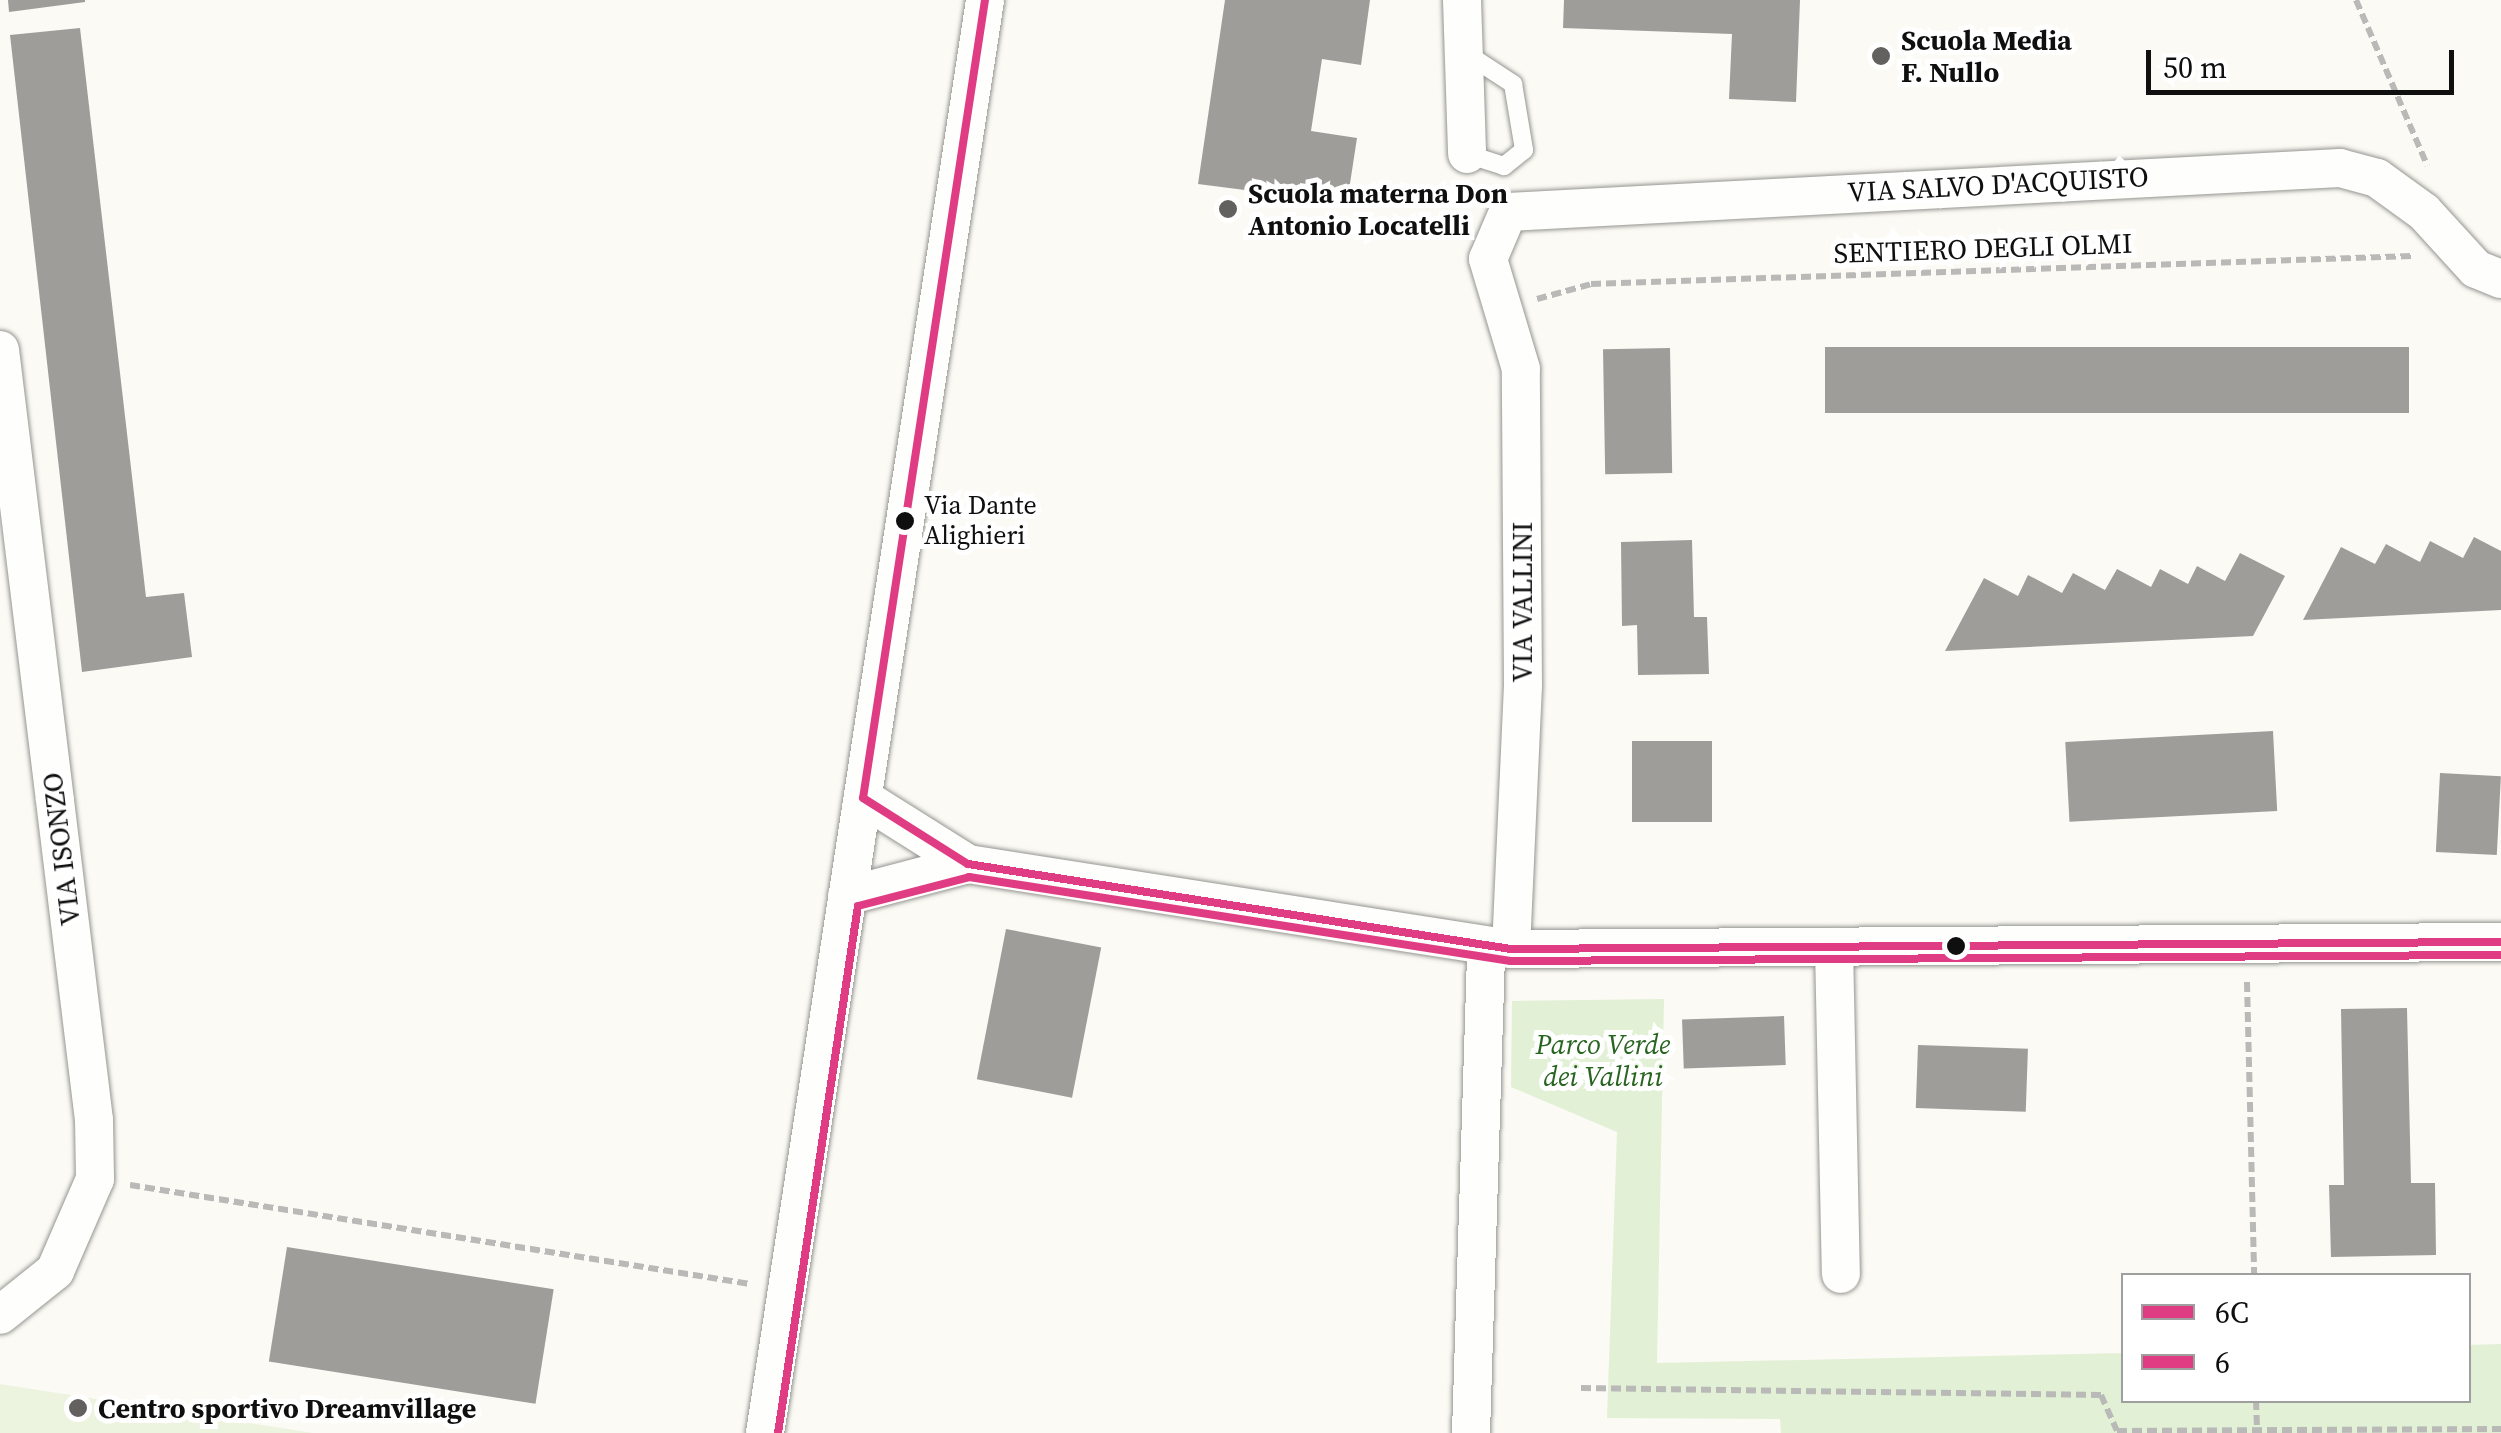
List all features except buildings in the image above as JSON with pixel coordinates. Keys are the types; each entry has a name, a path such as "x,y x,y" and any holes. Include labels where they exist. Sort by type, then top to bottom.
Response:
{"street":[{"path":"765,1433 985,0"},
{"path":"1462,0 1460,49 1468,154"},
{"name":"VIA SALVO D'ACQUISTO","path":"1488,259 1508,212 1784,193 2340,168 2377,178 2424,212 2463,253 2501,279"},
{"name":"VIA VALLINI","path":"1471,1433 1499,948 1523,666 1521,369 1508,308 1488,259"},
{"name":"VIA ISONZO","path":"0,350 94,1120 94,1179 55,1271 0,1315"},
{"path":"863,798 968,864 1499,948 2501,942"},
{"path":"848,896 968,864"},
{"path":"1834,947 1841,1274"}],"lane":[{"path":"1460,49 1513,84 1524,150 1504,166 1468,154"}],"path":[{"path":"2356,0 2435,186 2424,212"},
{"name":"SENTIERO DEGLI OLMI","path":"1508,308 1591,284 2463,253"},
{"path":"2246,944 2254,1273"},
{"path":"94,1179 788,1284"},
{"path":"1581,1388 2101,1395 2117,1431 2501,1429"},
{"path":"2256,1403 2257,1430"}],"green space":[{"name":"Parco Verde dei Vallini","path":"1664,999 1657,1363 2121,1353 2121,1403 2471,1403 2471,1345 2501,1344 2501,1433 1781,1433 1780,1419 1607,1418 1617,1132 1511,1087 1512,1001"},
{"name":"Centro sportivo Dreamvillage","path":"0,1384 313,1433 0,1433"}],"transit line":[{"name":"6C","path":"985,0 863,798 968,864 1511,949 2501,942"},
{"name":"6","path":"778,1433 858,906 969,877 1511,961 2501,955"}],"place":[{"name":"Scuola Media F. Nullo","path":"1881,56"},
{"name":"Scuola materna Don Antonio Locatelli","path":"1228,209"},
{"name":"Via Dante Alighieri","path":"905,521"},
{"name":"Centro sportivo Dreamvillage","path":"78,1408"}]}
